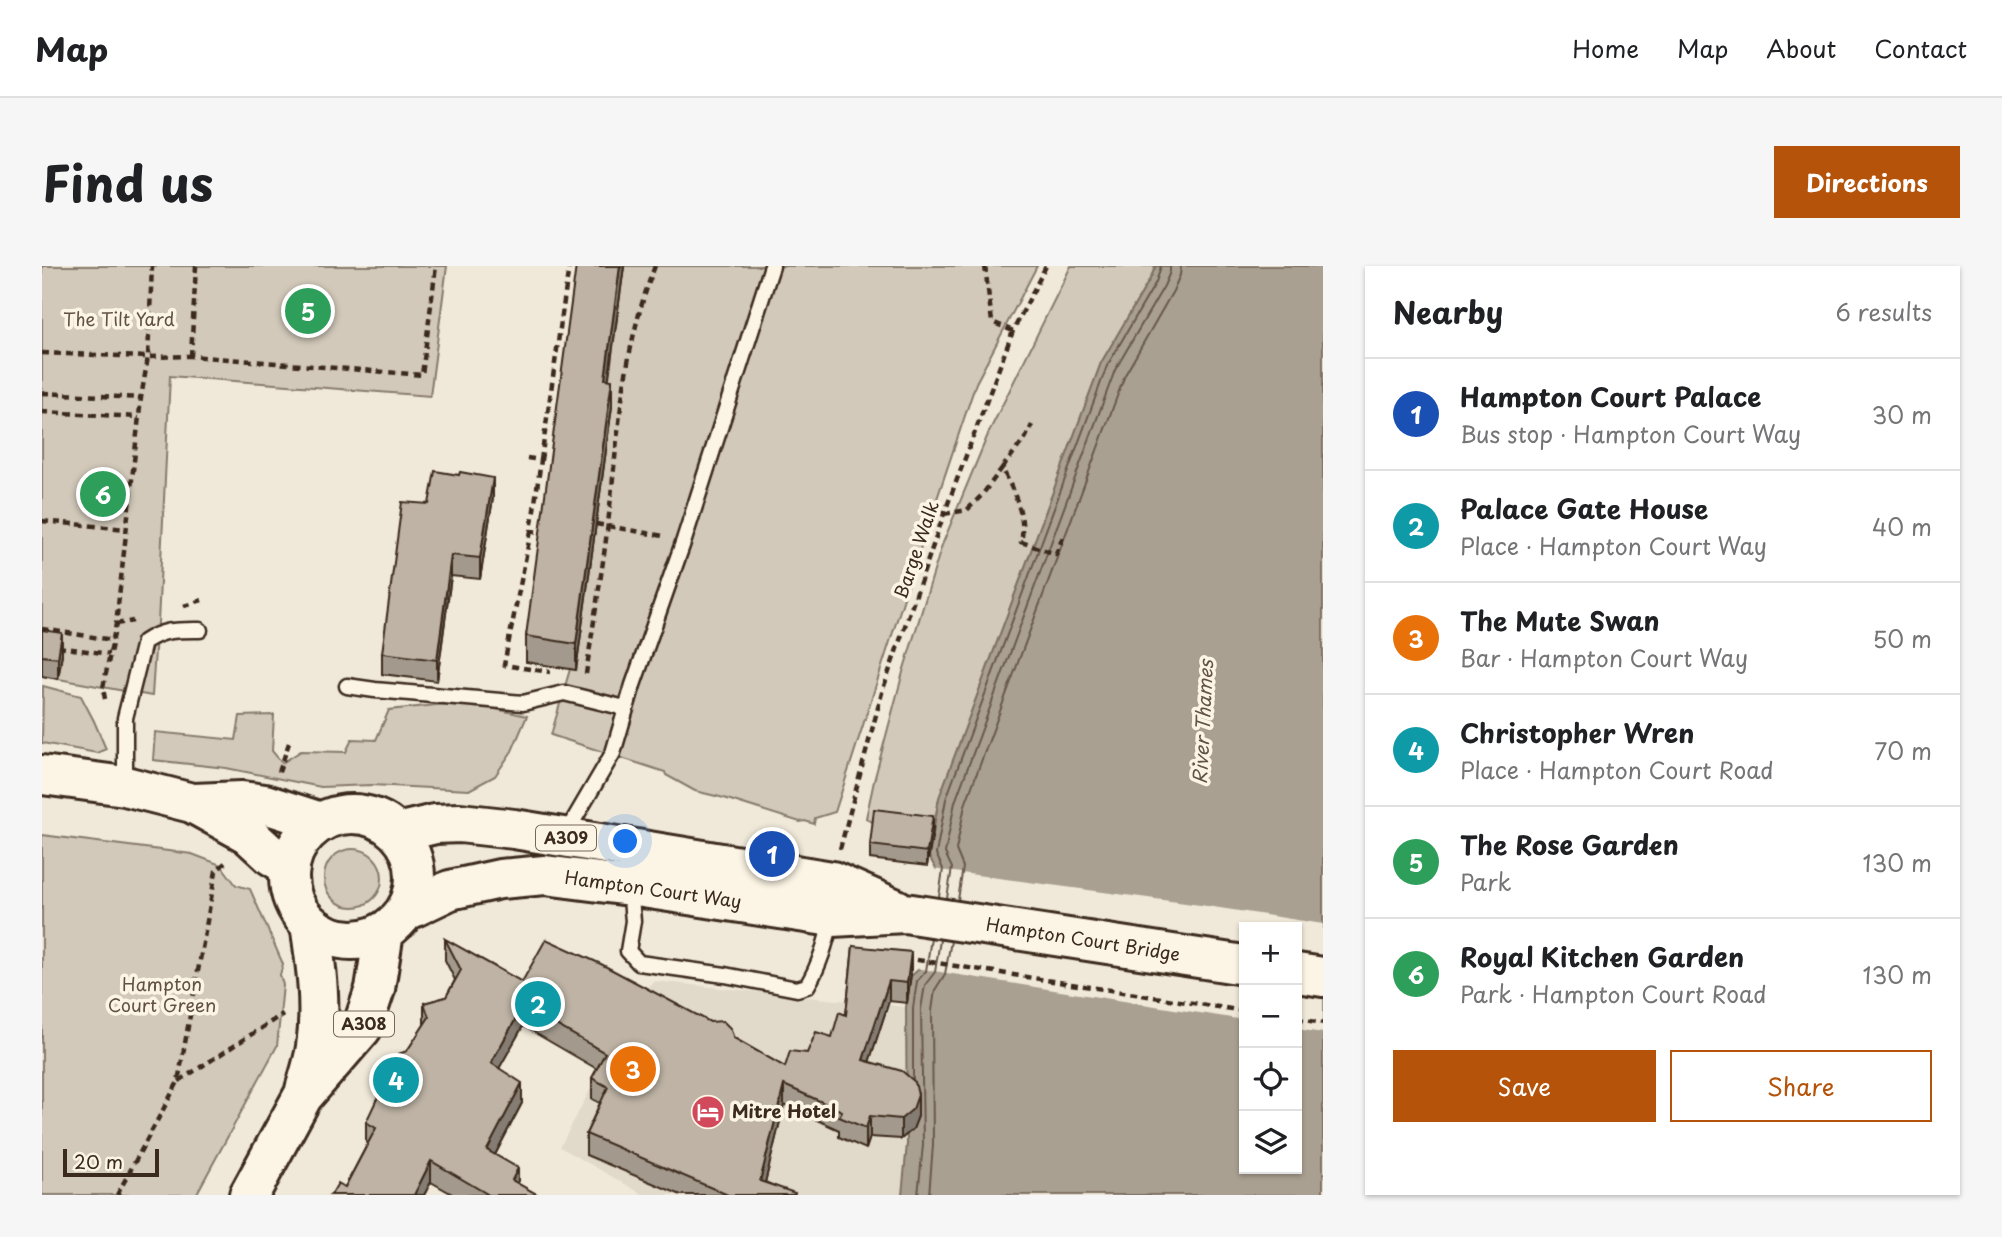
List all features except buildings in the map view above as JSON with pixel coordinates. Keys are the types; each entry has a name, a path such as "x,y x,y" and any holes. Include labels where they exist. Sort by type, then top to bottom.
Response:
{"main road":[{"path":"42,775 125,786 192,803 248,834 272,856 290,867"},
{"path":"192,803 242,801 265,804 321,822"},
{"path":"343,814 367,815 388,825 397,833 408,847 414,863 416,880 413,897 395,922 363,940 340,940 319,931 297,908 293,898 290,888 293,856 304,837 321,822 343,814"},
{"name":"Hampton Court Way","path":"397,833 435,824 460,823 564,837 832,881 913,914"},
{"name":"Hampton Court Way","path":"395,922 450,890 500,879 545,875 832,917 913,914"},
{"name":"Hampton Court Bridge","path":"913,914 1239,964"},
{"name":"A308","path":"249,1195 303,1096 362,1028 395,922"},
{"name":"A308","path":"303,1096 316,1047 317,976 310,924"},
{"path":"1302,975 1323,978"}],"lane":[{"path":"564,837 613,753 625,708 684,540 772,266"},
{"path":"125,786 125,718 144,642 171,630 200,630"},
{"path":"348,686 523,703 564,694 625,708"},
{"path":"630,886 633,921 628,951 639,963 797,989 807,986 815,974 832,917"}],"path":[{"path":"105,701 103,688 116,624 148,357 152,266"},
{"path":"191,356 196,266"},
{"path":"42,353 191,356 422,375 436,266"},
{"path":"556,672 504,665 531,531 569,266"},
{"path":"578,676 586,677 608,526 625,377 634,328 655,266"},
{"path":"985,266 992,322 1013,331"},
{"name":"Barge Walk","path":"839,853 883,690 944,514 1013,331 1046,266"},
{"path":"42,393 141,398"},
{"path":"42,412 139,416"},
{"path":"944,514 967,510 1003,468 1032,425"},
{"path":"527,458 541,460"},
{"path":"1003,468 1024,530 1021,542 1056,554 1063,537"},
{"path":"42,521 127,529"},
{"path":"596,524 684,540"},
{"path":"531,531 544,532"},
{"path":"42,629 113,639"},
{"path":"55,647 109,654"},
{"path":"278,774 289,743"},
{"path":"117,1195 178,1082 216,871 223,865"},
{"path":"900,957 1239,1010"},
{"path":"178,1082 286,1012"},
{"path":"1302,1020 1323,1023"}],"shaded area":[{"path":"653,981 906,1007 907,1144 902,1195 644,1195 560,1147 636,1003"}],"green space":[{"name":"The Tilt Yard","path":"42,266 447,266 430,396 170,376 152,696 42,676"},
{"path":"624,266 1037,266 976,383 835,812 815,818 814,824 695,791 665,772 551,735 570,669"},
{"path":"1071,266 1156,266 1101,363 939,798 933,830 874,823 866,818 874,781 903,672 942,545 989,432"},
{"path":"43,686 81,696 106,749 97,753 42,743"},
{"path":"464,702 527,716 512,751 495,776 469,790 371,785 321,787 226,768 153,760 155,732 236,740 240,716 274,715 272,751 282,763 301,751 346,752 352,739 376,740 389,710"},
{"name":"Hampton Court Green","path":"42,835 192,854 221,865 236,885 250,889 283,964 280,975 283,985 277,1046 196,1195 42,1195"},
{"path":"347,849 359,849 374,857 382,872 382,884 374,899 359,907 347,907 332,899 324,884 324,872 332,857"}],"water":[{"name":"River Thames","path":"1156,266 1323,266 1323,1195 902,1195 907,1144 906,1007 911,976 919,969 936,869 929,857 939,798 1101,363"}],"pier":[{"path":"932,869 1323,924 1323,1033 1302,1030 1302,922 1239,922 1239,1019 915,968"}],"place":[{"name":"The Rose Garden","path":"308,311"},
{"name":"Royal Kitchen Garden","path":"103,494"},
{"name":"Hampton Court Palace","path":"772,854"},
{"name":"Palace Gate House","path":"538,1004"},
{"name":"The Mute Swan","path":"633,1069"},
{"name":"Christopher Wren","path":"396,1080"},
{"name":"Mitre Hotel","path":"708,1112"}]}
